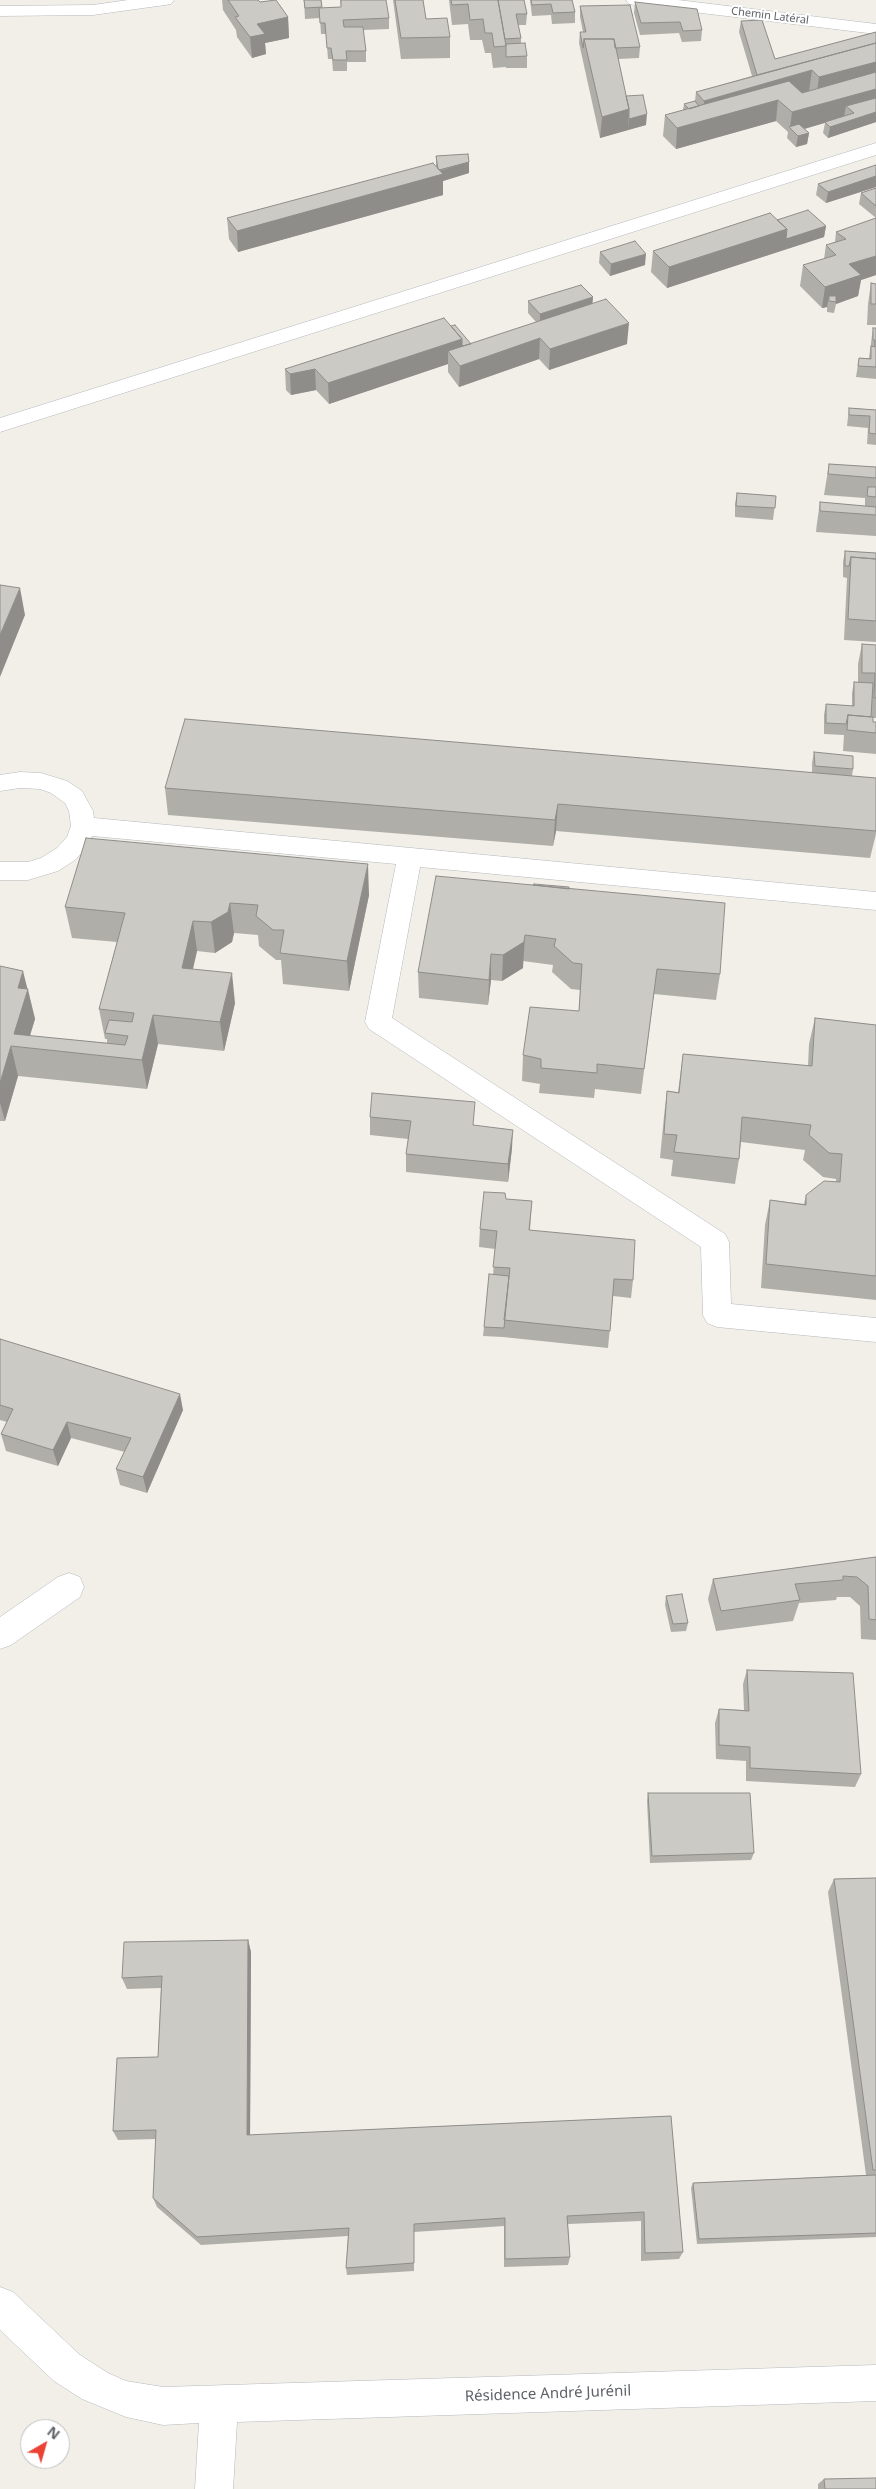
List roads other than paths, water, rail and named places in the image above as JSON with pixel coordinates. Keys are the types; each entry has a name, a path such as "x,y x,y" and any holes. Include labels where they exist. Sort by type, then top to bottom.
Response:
{"street":[{"path":"0,11 93,10 165,0"},
{"name":"Chemin Latéral","path":"635,0 876,29"},
{"path":"0,425 876,149"},
{"path":"0,783 20,780 41,781 59,787 74,797 81,810 83,826 78,841 66,854 49,865 28,871 0,871"},
{"path":"83,826 876,902"},
{"path":"409,858 378,1022 715,1242 717,1314 876,1330"},
{"path":"0,1635 69,1587"},
{"name":"Résidence André Jurénil","path":"0,2305 67,2368 95,2386 126,2399 163,2406 219,2406 876,2383"},
{"path":"214,2489 219,2406"}]}
